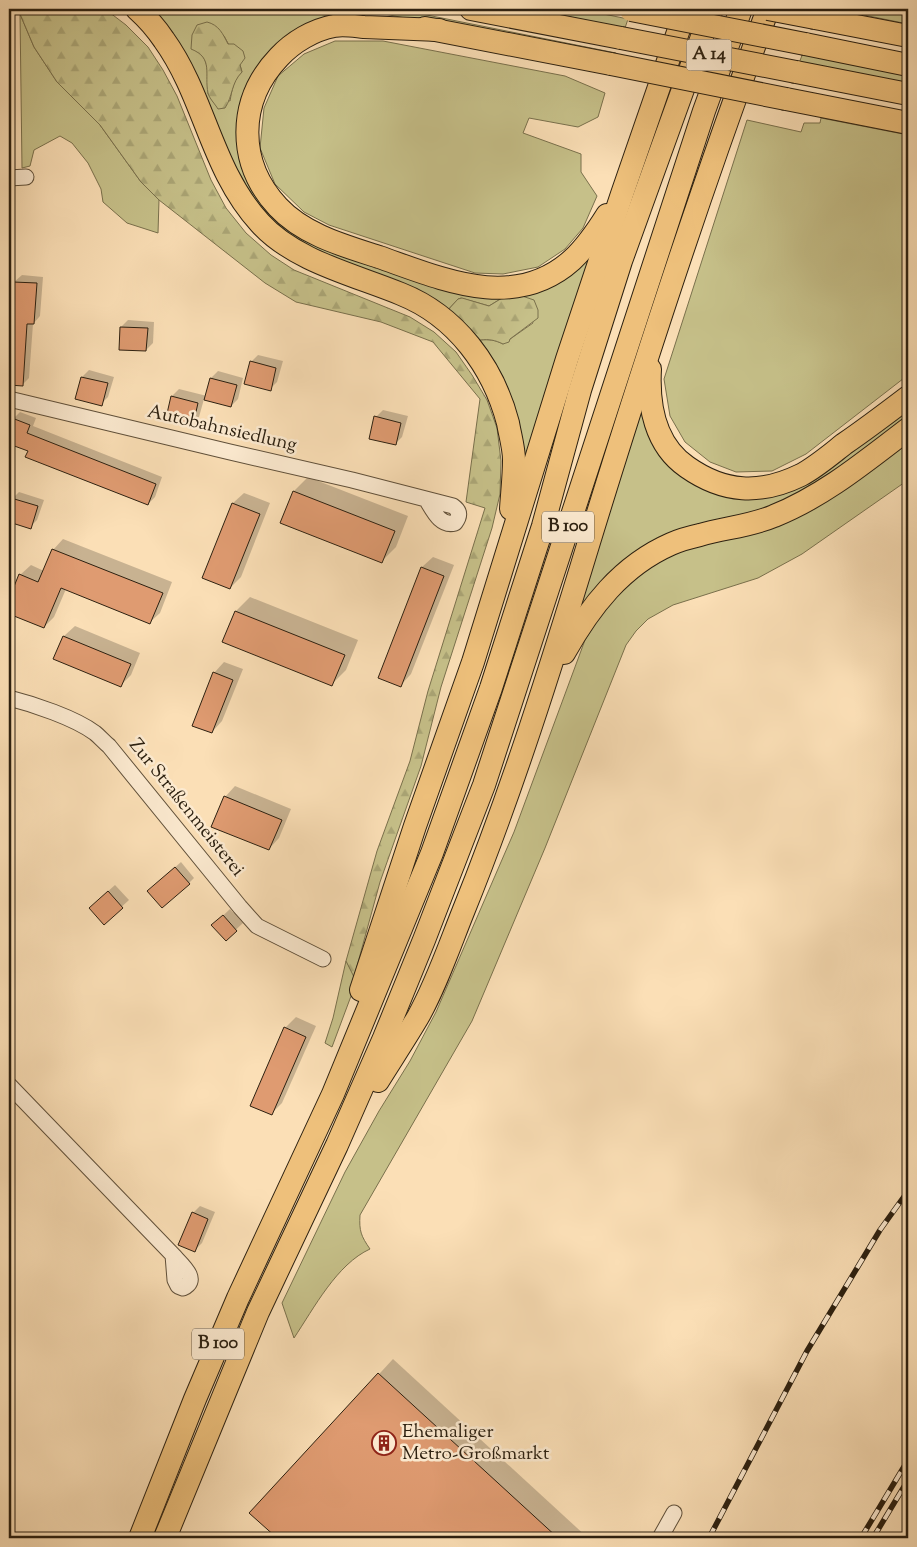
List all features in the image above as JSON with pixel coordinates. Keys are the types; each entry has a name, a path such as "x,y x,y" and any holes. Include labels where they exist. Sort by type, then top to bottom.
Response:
{"highway":[{"path":"136,9 149,20 165,40 178,62 225,172 235,191 261,225 304,256 402,294 423,305 448,323 463,337 479,358 496,389 504,411 514,459 507,553"},
{"path":"329,9 906,123"},
{"name":"A 14","path":"471,9 908,94"},
{"name":"A 14","path":"628,9 908,65"},
{"path":"333,1094 347,1030 415,826 473,662 564,368 686,9"},
{"name":"B 100","path":"140,1538 238,1298 333,1094 432,853 472,742 543,526 580,390 621,261 712,9"},
{"name":"B 100","path":"166,1538 258,1312 337,1144 384,1038 484,785 704,111 741,9"},
{"path":"337,1144 418,1016 478,875 545,684 652,343 731,108 768,9 908,36"},
{"path":"439,30 335,25 318,30 300,39 272,64 263,75 254,94 248,130 249,149 253,166 268,194 279,208 306,228 357,250 445,280 465,285 503,288 521,286 539,280 557,271 572,260 597,231 622,194"},
{"path":"652,343 650,397 652,414 658,431 667,447 680,463 701,477 730,487 747,489 766,486 782,483 801,475 819,464 908,397"},
{"path":"545,684 595,605 615,582 648,555 673,543 702,534 773,517 818,494 908,429"},
{"path":"126,1538 163,1480"}],"street":[{"path":"9,178 26,177"},
{"name":"Autobahnsiedlung","path":"9,399 426,499"},
{"name":"Zur Straßenmeisterei","path":"9,698 25,702 63,717 95,733 109,746 240,907 258,926 323,959"},
{"path":"9,1085 173,1255"},
{"path":"660,1538 674,1512"}],"green space":[{"path":"9,9 12,9 14,169 9,170"},
{"path":"20,9 105,9 126,25 148,47 163,70 177,96 211,180 226,208 246,233 271,255 294,270 410,317 434,332 456,352 472,375 487,400 497,428 501,461 500,494 492,528 441,687 421,766 380,882 354,977 346,961 377,851 410,761 428,691 485,508 466,502 480,399 433,342 381,322 296,302 265,283 159,200 141,182 100,125 57,82 34,47 20,14"},
{"path":"145,9 290,9 336,17 245,103 272,208 507,295 489,306 461,298 447,311 296,242 256,207","holes":["224,36 242,72 232,89 230,101 208,94 207,66 199,52"]},
{"path":"359,9 397,9 616,53 614,59"},
{"path":"530,9 579,9 628,19 625,28"},
{"path":"860,9 908,9 908,24 859,14"},
{"path":"20,14 34,47 57,82 100,125 141,182 159,200 158,233 127,223 103,202 101,189 88,163 72,143 60,136 34,150 30,166 22,168"},
{"path":"207,22 218,28 228,44 234,44 243,51 245,58 240,65 242,72 238,76 225,108 218,109 210,97 207,86 207,67 203,57 191,49 192,35 197,25"},
{"path":"335,41 383,41 565,76 605,93 598,117 578,127 529,118 523,133 581,154 581,172 597,196 583,228 565,249 538,267 503,274 475,273 329,225 304,212 275,184 260,148 264,108 278,76 304,54"},
{"path":"803,53 908,73 908,84 799,63"},
{"path":"821,118 908,135 908,375 806,454 772,471 736,472 710,462 685,442 670,416 664,379 747,120 801,132 804,123 820,123"},
{"path":"592,252 526,458 524,457 515,409 505,382 480,340 492,340 503,344 533,323 522,296"},
{"path":"507,295 522,296 534,300 538,310 538,318 510,339 509,342 503,344 492,340 480,340 447,311 458,299 462,298 489,306"},
{"path":"642,397 656,442 750,494 908,403 908,416 841,466 809,487 759,511 701,525 582,606 579,605"},
{"path":"908,438 908,480 802,554 758,578 673,605 648,619 626,645 545,848 472,1021 360,1215 361,1233 370,1249 347,1265 337,1276 294,1338 282,1303 345,1172 410,1061 436,1012 514,832 585,640 607,604 642,573 659,562"},
{"path":"346,961 357,980 332,1047 325,1043 333,1018"}],"building":[{"path":"13,282 37,283 34,324 27,324 23,386 9,385 9,345"},
{"path":"120,327 148,328 146,351 119,350"},
{"path":"250,361 276,368 271,391 244,384"},
{"path":"81,377 108,383 102,406 75,399"},
{"path":"210,378 237,385 231,407 204,400"},
{"path":"171,396 198,403 193,425 166,418"},
{"path":"374,416 401,423 396,445 369,439"},
{"path":"12,418 30,425 27,433 156,484 148,505 25,457 28,451 9,444 9,427"},
{"path":"293,491 395,531 382,563 280,523"},
{"path":"11,498 38,506 31,529 9,522"},
{"path":"232,503 260,514 230,589 202,578"},
{"path":"52,549 163,593 150,624 61,588 44,628 9,614 9,599 19,574 38,582"},
{"path":"421,567 444,576 401,687 378,678"},
{"path":"235,611 345,655 332,686 222,642"},
{"path":"63,636 131,664 121,687 53,659"},
{"path":"213,672 233,680 212,733 192,726"},
{"path":"224,796 282,820 269,850 211,827"},
{"path":"175,867 190,884 162,908 147,891"},
{"path":"108,891 123,908 104,925 89,908"},
{"path":"223,915 237,931 226,941 211,925"},
{"path":"284,1027 306,1037 272,1115 250,1106"},
{"path":"192,1212 208,1219 195,1252 178,1245"},
{"name":"Ehemaliger Metro-Großmarkt","path":"378,1373 558,1538 277,1538 249,1513"}],"waterway":[{"path":"9,189 9,195"}],"railway":[{"path":"709,1538 807,1351 880,1230 908,1191"},
{"path":"861,1538 908,1460"},
{"path":"873,1538 908,1480"}],"place":[{"name":"Ehemaliger Metro-Großmarkt","path":"384,1443"}]}
